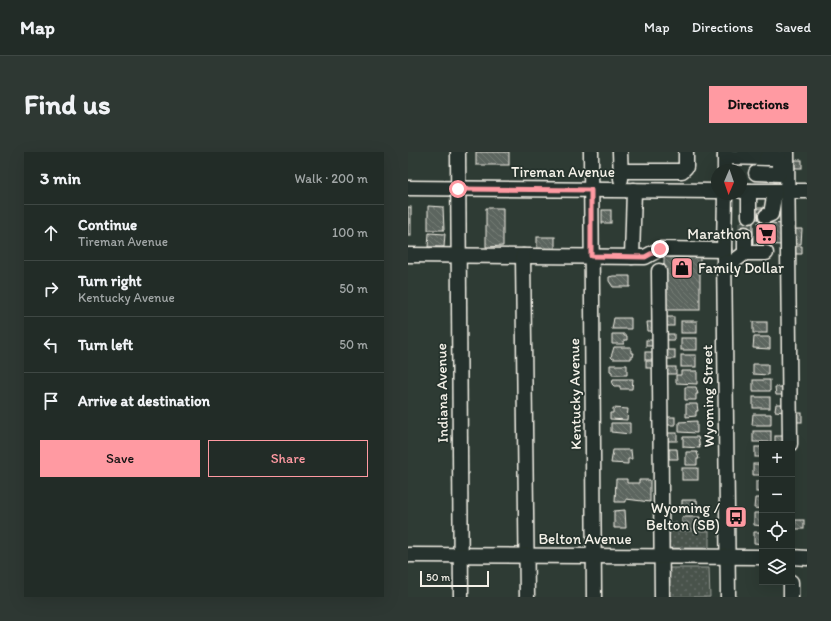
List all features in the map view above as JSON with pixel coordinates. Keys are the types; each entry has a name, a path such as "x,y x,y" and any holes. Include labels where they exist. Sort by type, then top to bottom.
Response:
{"street":[{"name":"Indiana Avenue","path":"458,152 457,256 461,597"},
{"name":"Kentucky Avenue","path":"591,152 594,597"},
{"path":"620,152 621,171 628,190 632,257"},
{"path":"682,190 682,171 686,167 686,152"},
{"path":"787,152 781,191 790,441"},
{"path":"725,160 756,155 779,158 783,174"},
{"path":"745,253 752,221 749,191 756,173 756,155"},
{"path":"621,171 682,171"},
{"path":"756,173 783,174"},
{"name":"Tireman Avenue","path":"408,188 711,191"},
{"path":"749,191 807,191"},
{"path":"752,221 771,214 781,191"},
{"name":"Wyoming Street","path":"725,200 724,257 728,597"},
{"path":"408,255 645,257 660,249 724,257 733,262 745,253 766,253"},
{"path":"523,256 527,597"},
{"path":"659,271 662,597"},
{"name":"Belton Avenue","path":"408,555 759,557"},
{"path":"795,557 807,558"},
{"path":"791,585 791,597"}],"shaded area":[{"path":"664,531 709,531 709,548 664,548"},
{"path":"667,568 709,568 710,597 667,597"}],"building":[{"path":"476,152 509,152 509,165 476,165"},
{"path":"792,160 802,160 802,168 792,168"},
{"path":"428,206 443,207 444,230 428,230"},
{"path":"408,207 411,207 411,236 408,236"},
{"path":"486,208 503,208 503,246 486,247"},
{"path":"755,208 766,208 766,219 755,219"},
{"path":"602,210 611,210 611,223 602,223"},
{"path":"741,222 753,222 753,234 742,234"},
{"path":"758,222 783,224 782,245 757,244"},
{"path":"792,229 802,229 801,244 792,244"},
{"path":"429,233 445,234 444,247 428,247"},
{"path":"537,237 555,237 555,249 537,249"},
{"path":"794,246 802,246 802,254 793,254"},
{"path":"664,257 700,257 700,310 664,310"},
{"path":"630,276 630,287 613,287 609,281 609,277"},
{"path":"664,317 674,317 674,326 664,326"},
{"path":"614,318 631,318 631,329 612,329"},
{"path":"681,321 697,321 697,333 681,333"},
{"path":"647,322 656,322 656,331 648,331"},
{"path":"753,322 767,322 767,333 753,333"},
{"path":"612,334 624,334 624,336 627,336 627,340 624,340 624,344 612,344"},
{"path":"666,334 674,334 674,340 666,340"},
{"path":"754,337 770,337 770,349 753,348"},
{"path":"681,338 697,338 697,350 681,350"},
{"path":"646,340 655,340 655,346 646,346"},
{"path":"614,347 631,347 631,353 634,353 633,357 631,357 631,359 613,359 611,357"},
{"path":"664,350 675,350 675,359 664,359"},
{"path":"645,352 655,352 655,360 645,360"},
{"path":"681,355 696,355 696,367 681,367"},
{"path":"646,361 655,361 655,368 646,368"},
{"path":"753,364 768,364 768,375 753,374"},
{"path":"610,365 627,365 627,375 612,375"},
{"path":"664,367 676,367 676,374 664,374"},
{"path":"681,371 697,371 697,384 676,383 676,375 681,375"},
{"path":"613,379 633,379 632,389 620,389 620,386 614,386 612,384"},
{"path":"753,380 770,380 770,391 753,391"},
{"path":"685,387 696,387 698,394 696,394 696,400 685,400"},
{"path":"775,387 784,387 784,395 776,395"},
{"path":"753,397 770,397 770,408 753,408"},
{"path":"686,404 697,404 698,411 696,411 696,416 686,417"},
{"path":"776,404 785,404 784,412 775,411"},
{"path":"613,408 628,409 627,420 610,419 610,413 613,413"},
{"path":"793,413 802,413 802,422 793,422"},
{"path":"753,414 771,414 771,425 752,425"},
{"path":"666,417 675,417 675,425 666,425"},
{"path":"697,421 697,433 679,432 679,422"},
{"path":"611,423 630,423 630,434 611,432"},
{"path":"753,431 771,431 771,441 753,442"},
{"path":"668,433 677,433 677,441 668,441"},
{"path":"775,436 786,436 786,441 775,441"},
{"path":"683,437 698,437 700,448 683,447"},
{"path":"755,447 759,447 759,457 755,457"},
{"path":"669,449 677,449 678,459 669,459"},
{"path":"613,450 631,450 632,459 628,459 628,464 611,463"},
{"path":"686,452 697,452 699,459 697,459 697,465 686,465"},
{"path":"753,464 759,464 759,475 753,475"},
{"path":"682,468 698,468 698,480 682,480"},
{"path":"616,479 627,479 627,483 639,483 639,480 650,480 650,502 626,499 626,502 615,502"},
{"path":"756,481 759,481 759,492 756,492"},
{"path":"755,498 759,498 759,509 754,508"},
{"path":"682,500 697,500 698,512 682,512"},
{"path":"625,510 626,528 614,528 614,511"},
{"path":"754,513 759,513 759,526 754,525"},
{"path":"682,517 700,517 698,529 688,529 688,523 682,523"},
{"path":"795,520 804,520 804,529 795,529"},
{"path":"667,523 676,523 676,530 667,530"},
{"path":"754,532 759,532 759,544 754,543"}],"tunnel":[{"path":"745,222 745,234"}],"place":[{"name":"Marathon","path":"766,234"},
{"name":"Family Dollar","path":"682,268"},
{"name":"Wyoming / Belton (SB)","path":"736,517"}],"route":[{"path":"458,189 591,190 591,256 645,257 660,249"}]}
